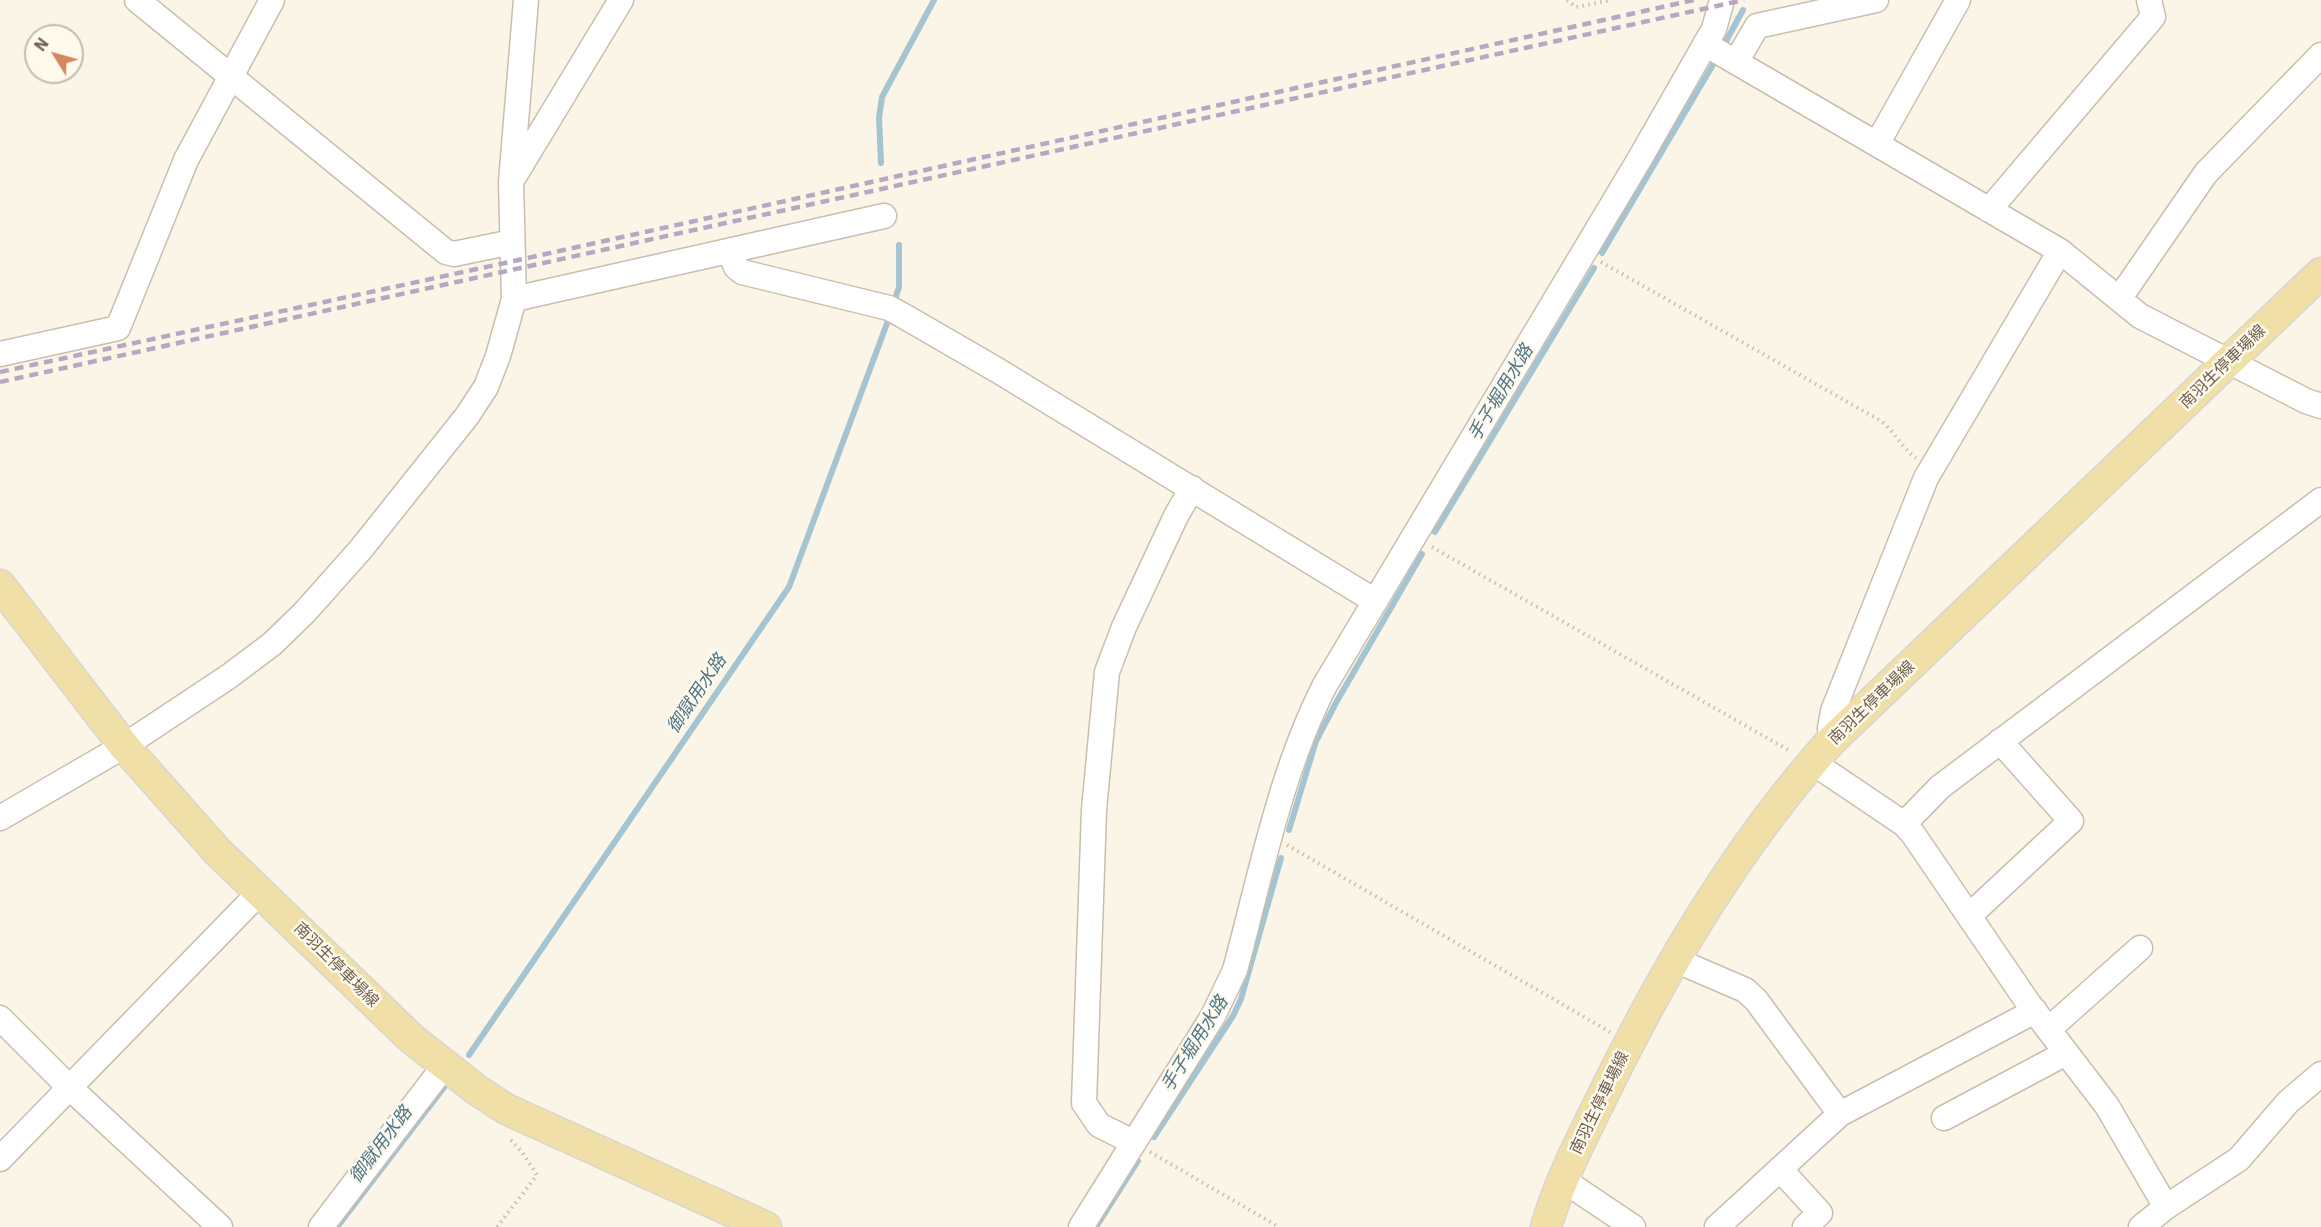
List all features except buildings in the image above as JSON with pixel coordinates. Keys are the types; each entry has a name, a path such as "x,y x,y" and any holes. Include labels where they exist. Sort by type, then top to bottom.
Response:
{"main road":[{"name":"南羽生停車場線","path":"1546,1227 1553,1202 1563,1180 1630,1041 1673,959 1721,884 1822,752 2321,273"},
{"name":"南羽生停車場線","path":"0,585 124,746 218,851 412,1039 506,1109 766,1227"}],"street":[{"path":"138,0 446,252 454,254 512,242"},
{"path":"0,354 118,328 186,160 272,0"},
{"path":"0,818 124,746 228,677 272,644 305,612 361,549 467,416 486,387 498,356 514,299 511,182 526,0"},
{"path":"511,182 621,0"},
{"path":"1081,1227 1213,1016 1226,991 1235,970 1287,778 1309,717 1375,601 1585,252 1705,44 1713,29 1722,0"},
{"path":"1736,62 1757,26 1876,0"},
{"path":"1877,144 1958,0"},
{"path":"1989,210 2153,17 2149,0"},
{"path":"1705,44 2060,251 2140,316 2306,401 2321,406"},
{"path":"2119,299 2206,172 2321,55"},
{"path":"514,299 884,216"},
{"path":"2060,251 1926,478 1833,711 1822,752 1913,834 2042,1020 2107,1106 2166,1207"},
{"path":"730,252 736,267 742,272 889,308 902,315 997,370 1375,601"},
{"path":"1134,1142 1099,1125 1084,1103 1094,810 1107,672 1124,627 1176,516 1192,489"},
{"path":"1904,824 1940,787 2321,500"},
{"path":"1969,916 2071,821 2001,741"},
{"path":"0,1159 261,891"},
{"path":"1717,1227 1840,1114 2042,1020 2140,948"},
{"path":"1673,959 1745,990 1756,1000 1840,1114"},
{"path":"0,1018 69,1087 220,1227"},
{"path":"1944,1118 2066,1053"},
{"path":"321,1227 445,1065"},
{"path":"2141,1227 2166,1207 2239,1159 2288,1101 2321,1074"},
{"path":"1780,1169 1820,1213 1805,1227"},
{"path":"1563,1180 1633,1227"}],"path":[{"path":"1567,0 1576,7 1612,0"},
{"path":"1585,252 1881,422 1889,427 1908,452 1933,466"},
{"path":"1414,537 1822,752"},
{"path":"1270,839 1288,845 1613,1034 1630,1041"},
{"path":"497,1227 537,1175 522,1152 504,1133 506,1109"},
{"path":"1134,1142 1279,1227"}],"waterway":[{"name":"御獄用水路","path":"881,163 879,118 882,97 934,0"},
{"name":"手子堀用水路","path":"1724,45 1743,10"},
{"name":"手子堀用水路","path":"1602,253 1714,63"},
{"name":"御獄用水路","path":"894,302 899,287 899,245"},
{"name":"手子堀用水路","path":"1435,532 1594,268"},
{"name":"御獄用水路","path":"469,1055 789,587 889,318"},
{"name":"手子堀用水路","path":"1289,830 1316,741 1422,554"},
{"name":"手子堀用水路","path":"1154,1137 1233,1016 1241,999 1281,858"},
{"name":"御獄用水路","path":"337,1227 449,1081"},
{"name":"手子堀用水路","path":"1096,1227 1138,1161"}],"railway":[{"path":"0,372 514,261 1694,0"},
{"path":"0,382 1744,0"}]}
